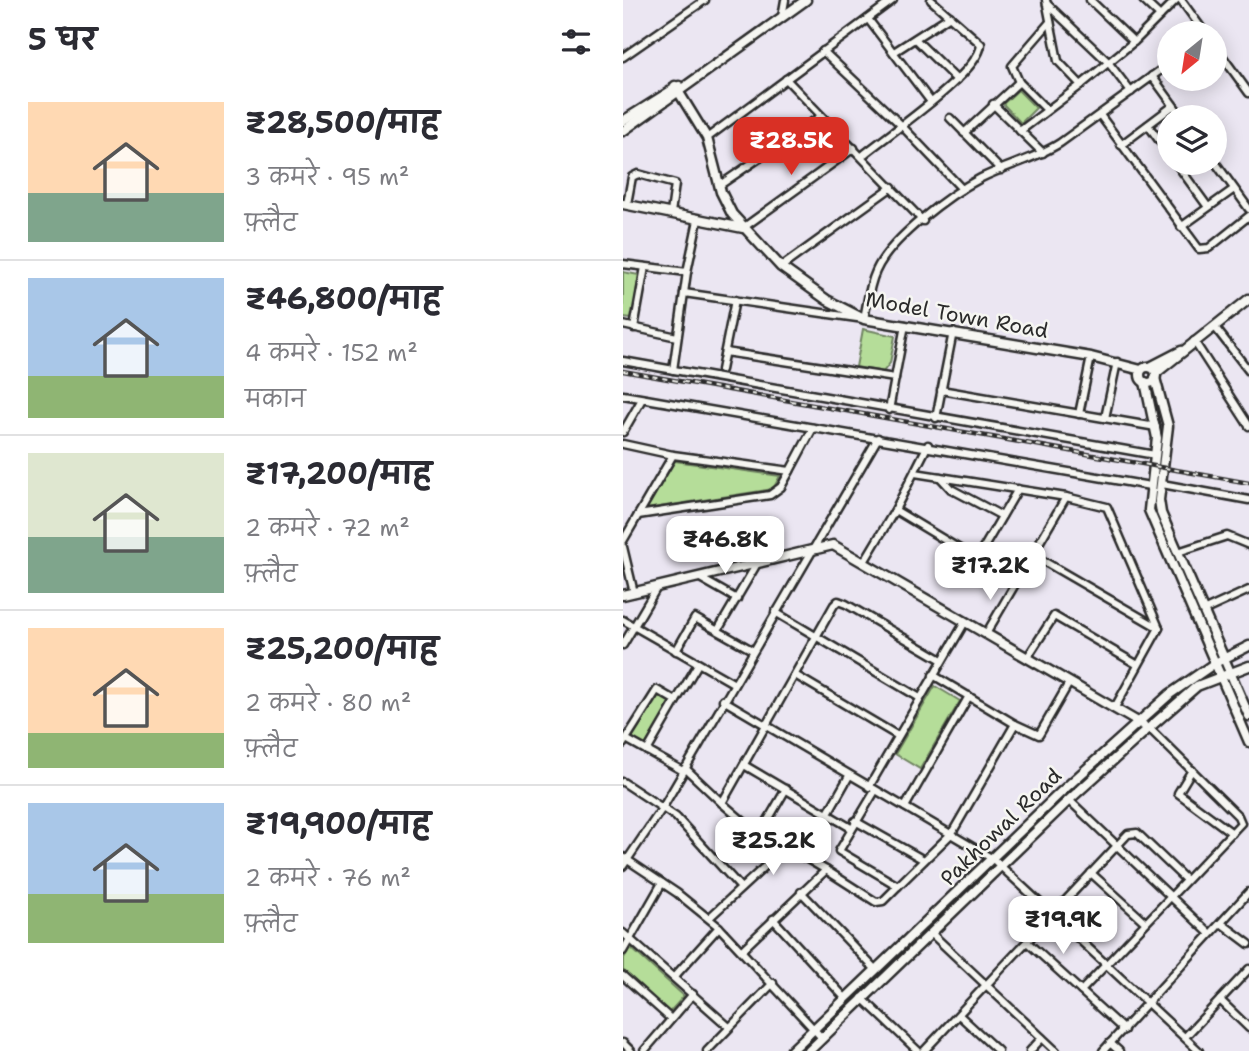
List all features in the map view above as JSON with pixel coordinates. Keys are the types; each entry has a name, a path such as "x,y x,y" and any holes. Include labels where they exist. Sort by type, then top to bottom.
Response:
{"street":[{"path":"623,57 705,0"},
{"path":"782,17 785,0"},
{"path":"623,131 806,0"},
{"path":"707,138 893,0"},
{"path":"862,156 957,80 980,52 981,44 931,0"},
{"path":"1090,0 1133,42"},
{"path":"1143,0 1160,16"},
{"path":"1020,131 1133,42 1176,0"},
{"path":"1181,0 1196,21"},
{"path":"1045,1 1058,61 1080,85"},
{"path":"1045,1 1108,62 1131,92"},
{"path":"894,51 950,16"},
{"path":"868,19 931,102"},
{"path":"1047,110 1019,82 1012,66 1050,22"},
{"path":"915,38 957,80"},
{"path":"823,51 963,189"},
{"path":"1227,63 1249,93"},
{"path":"684,293 864,319 875,274 881,261 923,221 963,189 1043,153 1157,72"},
{"path":"1152,76 1172,105"},
{"path":"786,79 923,221"},
{"path":"964,133 1019,82"},
{"path":"623,121 680,88"},
{"name":"Model Town Road","path":"680,88 707,138 727,204 743,228 781,267 827,300 864,319 1091,357 1150,372"},
{"path":"993,104 1043,153"},
{"path":"1100,115 1199,249 1205,250 1249,216"},
{"path":"720,185 821,116"},
{"path":"950,118 1001,170"},
{"path":"1121,145 1157,118"},
{"path":"1148,125 1157,137"},
{"path":"671,213 675,184 638,174 632,177 625,204 743,228 854,148"},
{"path":"1184,175 1208,208"},
{"path":"1224,175 1249,209"},
{"path":"781,267 892,187"},
{"path":"1181,227 1234,189"},
{"path":"673,370 687,272 698,220"},
{"path":"623,264 687,272"},
{"path":"634,328 645,267"},
{"path":"1249,299 1184,349 1140,376 1145,382 1156,427 1148,501 1152,520 1249,716"},
{"path":"721,370 735,300"},
{"path":"623,325 677,337"},
{"path":"889,410 905,325"},
{"path":"1214,326 1249,370"},
{"path":"936,418 953,332"},
{"path":"1194,341 1249,426"},
{"path":"725,352 895,378"},
{"path":"1079,414 1091,357"},
{"path":"623,361 1155,455"},
{"path":"1105,418 1117,362"},
{"path":"1150,372 1168,426 1161,513 1203,611 1219,660 1221,679 1249,742"},
{"path":"941,390 1156,427"},
{"path":"623,396 927,445 1150,486"},
{"path":"623,432 642,399"},
{"path":"638,515 770,495 781,487 813,428"},
{"path":"821,1037 709,918 662,883 624,861 663,807 752,650 878,438"},
{"path":"623,444 673,455 790,471"},
{"path":"864,562 915,473 927,445"},
{"path":"623,541 673,455"},
{"path":"915,473 1103,505 1110,511 1159,628"},
{"path":"940,477 951,489 1002,516"},
{"path":"1162,484 1249,500"},
{"path":"977,559 1018,489"},
{"path":"986,634 1066,497"},
{"path":"895,510 1016,583"},
{"path":"1178,552 1227,536 1249,545"},
{"path":"623,595 833,545 1149,728 1238,816 1241,823 1081,991"},
{"path":"623,547 634,593"},
{"path":"1033,555 1159,628"},
{"path":"718,630 758,562"},
{"path":"700,578 737,599"},
{"path":"623,645 656,589"},
{"path":"1203,611 1249,590"},
{"path":"722,803 834,605 840,601 942,660"},
{"path":"775,612 921,698"},
{"path":"1027,658 1054,615 1138,665"},
{"path":"676,651 695,618 752,650"},
{"path":"623,620 733,683"},
{"path":"898,886 839,851 898,736 965,622"},
{"path":"1114,709 1159,628"},
{"name":"Pakhowal Road","path":"791,1051 1175,689 1219,660 1249,646"},
{"path":"647,751 698,664"},
{"name":"Pakhowal Road","path":"809,1051 1069,800 1197,686 1249,666"},
{"path":"795,675 898,736"},
{"path":"933,675 1015,724 1039,734 1069,683"},
{"path":"676,701 655,689 624,742 684,769 737,817 876,902 883,901 952,833 1015,724"},
{"path":"905,807 969,696"},
{"path":"723,700 993,859 1199,1051"},
{"path":"744,765 827,814 924,860"},
{"path":"1192,770 1178,793 1232,833"},
{"path":"803,857 849,776"},
{"path":"623,782 663,807 741,888"},
{"path":"761,832 786,789"},
{"path":"1069,800 1209,933"},
{"path":"925,1051 1117,845 1135,832 1186,880"},
{"path":"709,918 786,847"},
{"path":"742,950 826,870"},
{"path":"1091,873 1145,922"},
{"path":"623,951 662,883"},
{"path":"801,892 876,970"},
{"path":"1103,1051 1249,892"},
{"path":"773,919 845,998"},
{"path":"1221,923 1249,944"},
{"path":"674,977 719,927"},
{"path":"623,933 729,1027"},
{"path":"932,934 1056,1051"},
{"path":"1027,942 1123,1030"},
{"path":"1185,1037 1249,969"},
{"path":"623,976 671,1019"},
{"path":"707,1051 773,983"},
{"path":"643,1051 693,994"},
{"path":"862,998 918,1051"},
{"path":"1220,1000 1249,1028"},
{"path":"959,1014 998,1051"},
{"path":"1030,1051 1042,1038"},
{"path":"623,1043 631,1051"},
{"path":"1110,1044 1119,1051"}],"green space":[{"path":"1018,90 1036,108 1021,123 1003,104"},
{"path":"623,272 639,275 632,319 623,318"},
{"path":"863,329 895,336 890,363 883,372 856,367"},
{"path":"675,461 780,476 773,489 646,509"},
{"path":"935,686 960,701 920,769 895,754"},
{"path":"657,694 671,702 645,746 631,738"},
{"path":"630,947 684,996 666,1016 623,972 623,960"}],"railway":[{"path":"623,371 1249,483"}]}
